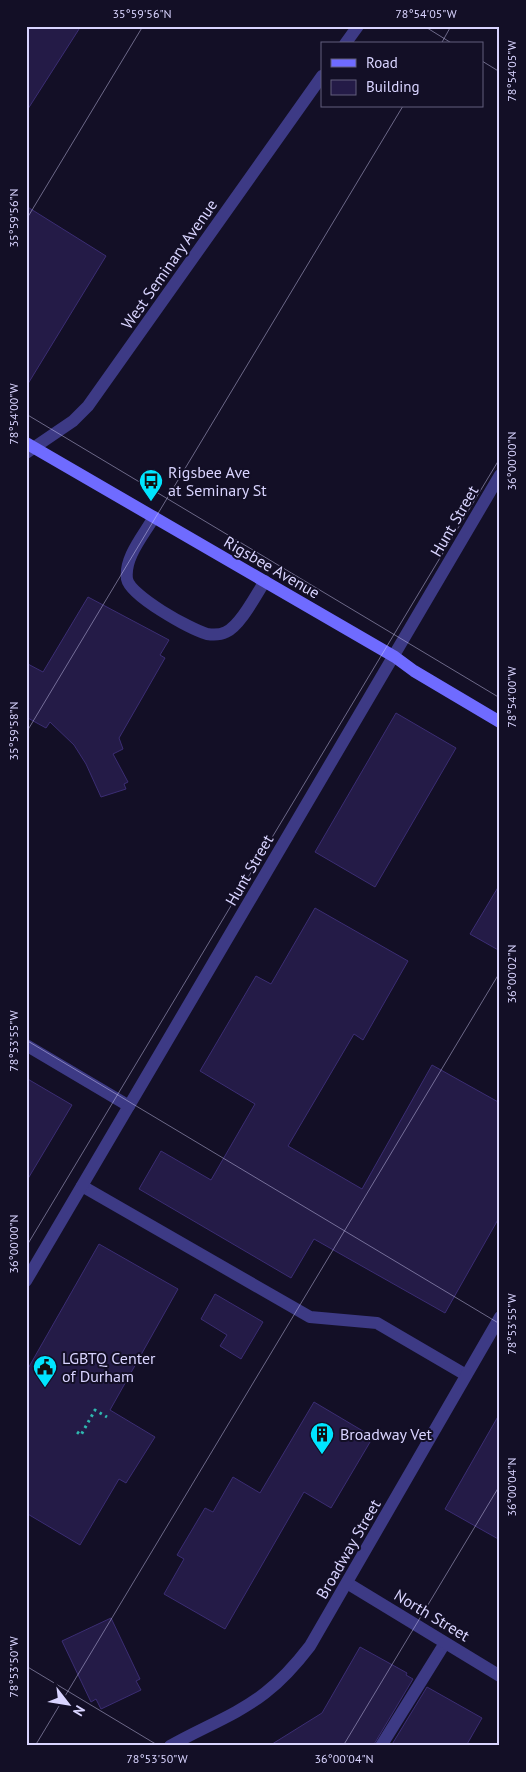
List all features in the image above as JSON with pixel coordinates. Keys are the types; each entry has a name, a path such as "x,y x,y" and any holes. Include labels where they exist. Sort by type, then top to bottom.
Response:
{"street":[{"path":"346,42 358,26"},
{"name":"West Seminary Avenue","path":"29,448 74,421 88,406 321,77"},
{"name":"Rigsbee Avenue","path":"29,448 265,581 395,657 414,671 500,722"},
{"name":"Hunt Street","path":"26,1281 500,476"},
{"path":"154,517 130,558 127,570 128,581 133,590 149,604 196,629 207,634 217,635 227,632 242,617 265,581"},
{"path":"26,1045 129,1106"},
{"path":"82,1186 310,1317 377,1323 466,1375"},
{"name":"Broadway Street","path":"170,1746 245,1706 265,1693 296,1664 310,1646 500,1317"},
{"name":"North Street","path":"347,1583 500,1676"},
{"path":"381,1746 445,1643"}],"path":[{"path":"77,1432 81,1435 96,1410 107,1417"}],"building":[{"path":"26,26 81,26 26,112"},
{"path":"26,206 106,256 26,387"},
{"path":"88,597 169,640 160,655 165,658 119,738 123,749 113,754 128,782 124,784 126,789 101,797 86,764 74,745 50,722 46,728 26,717 26,663 43,672"},
{"path":"396,713 456,748 375,887 315,852"},
{"path":"500,884 500,951 470,934"},
{"path":"315,908 408,961 363,1040 354,1034 288,1146 362,1189 432,1065 500,1103 500,1216 445,1313 314,1239 291,1278 139,1189 161,1151 211,1180 255,1104 200,1071 256,976 271,984"},
{"path":"26,1078 72,1105 26,1182"},
{"path":"99,1244 178,1289 110,1410 155,1437 126,1483 119,1479 80,1545 26,1513 26,1372"},
{"path":"215,1294 263,1322 241,1359 220,1346 227,1335 201,1319"},
{"path":"314,1402 373,1437 331,1508 304,1492 225,1629 164,1594 184,1559 177,1555 205,1508 213,1512 233,1477 260,1493"},
{"path":"500,1413 500,1540 445,1509"},
{"path":"111,1618 140,1679 136,1681 141,1690 101,1709 96,1699 91,1702 62,1641"},
{"path":"360,1647 407,1673 406,1675 413,1679 373,1746 269,1746 322,1713"},
{"path":"427,1687 482,1718 466,1746 391,1746"}],"place":[{"name":"Rigsbee Ave at Seminary St","path":"151,502"},
{"name":"LGBTQ Center of Durham","path":"45,1388"},
{"name":"Broadway Vet","path":"322,1455"}]}
